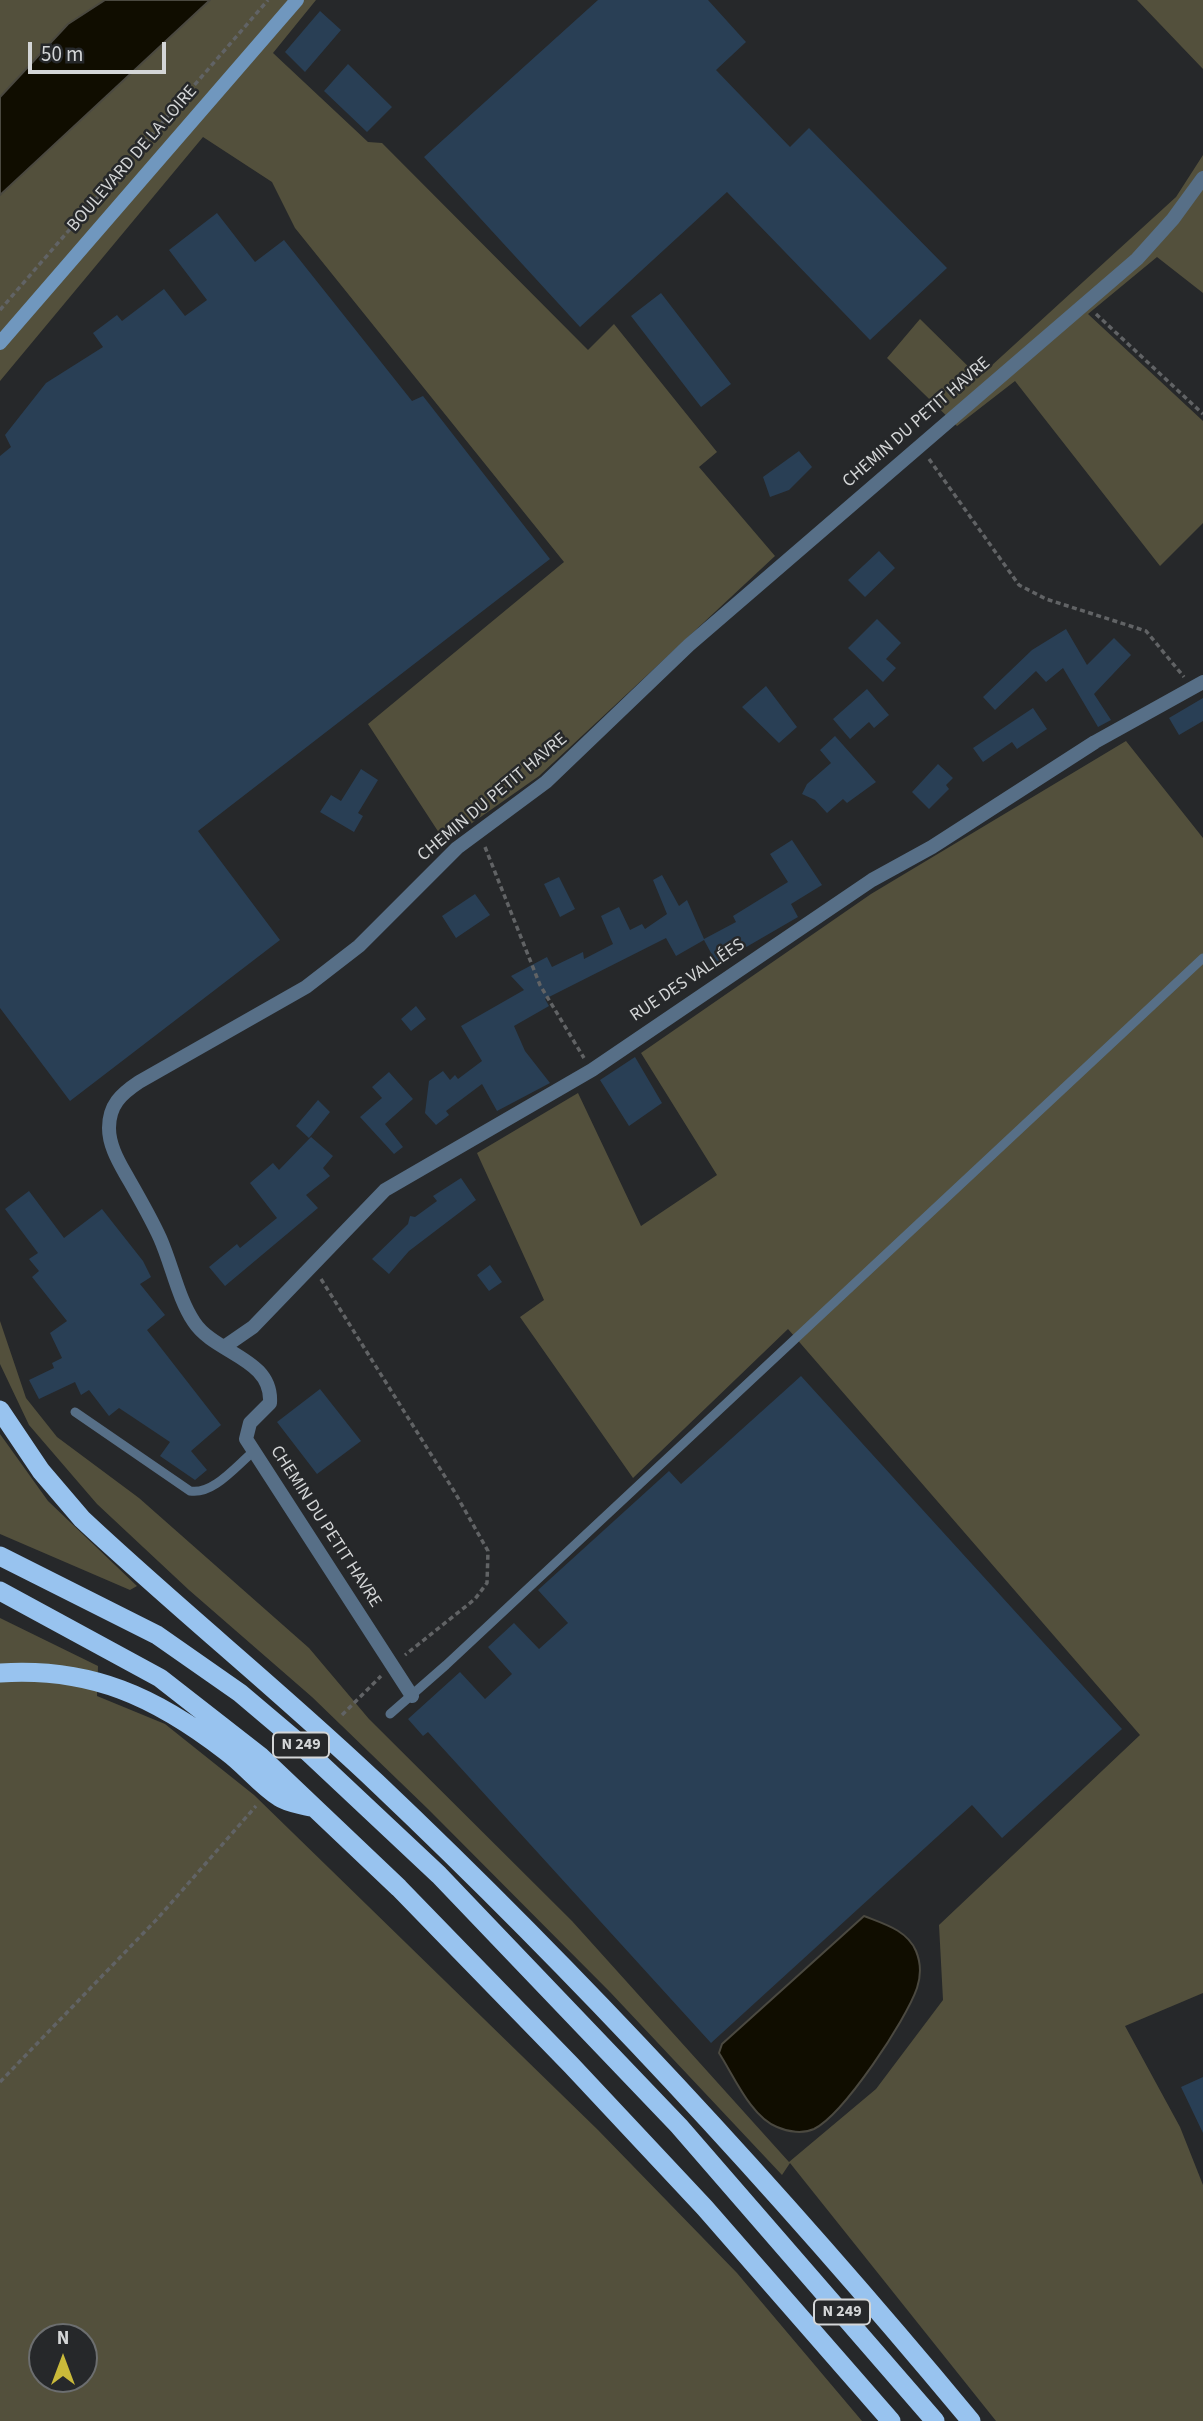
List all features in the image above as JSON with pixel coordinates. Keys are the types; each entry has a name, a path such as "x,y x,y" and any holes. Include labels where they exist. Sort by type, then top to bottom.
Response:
{"highway":[{"path":"0,1410 41,1472 82,1519 378,1784 518,1921 708,2119 856,2283 971,2421"},
{"name":"N 249","path":"0,1556 157,1635 240,1693 292,1737 439,1875 679,2126 935,2421"},
{"name":"N 249","path":"0,1591 160,1678 260,1756 399,1888 572,2066 705,2208 891,2421"},
{"path":"0,1673 58,1673 120,1687 180,1718 228,1752 281,1799 312,1808"}],"main road":[{"name":"BOULEVARD DE LA LOIRE","path":"0,343 297,0"}],"street":[{"name":"CHEMIN DU PETIT HAVRE","path":"412,1696 246,1439 250,1423 270,1403 267,1379 255,1367 204,1334 193,1321 160,1237 117,1159 109,1136 114,1105 121,1093 306,987 359,946 448,856 546,782 689,645 1137,259 1174,219 1203,178"},
{"name":"RUE DES VALLÉES","path":"224,1347 253,1327 386,1190 592,1070 872,880 932,847 1095,742 1198,684"}],"lane":[{"path":"390,1714 1203,958"},
{"path":"75,1412 190,1491 199,1493 210,1488 253,1452"}],"path":[{"path":"0,310 268,0"},
{"path":"1085,303 1203,414"},
{"path":"920,446 1019,584 1046,599 1146,631 1198,684"},
{"path":"478,832 540,985 592,1070"},
{"path":"314,1265 454,1491 488,1551 486,1583 475,1599 392,1666 342,1715"},
{"path":"0,2082 158,1918 256,1806"}],"shaded area":[{"path":"0,0 105,0 68,24 0,97"},
{"path":"105,0 210,0 0,195 0,97 68,24"},
{"path":"210,0 316,0 273,53 368,142 382,143 588,350 614,324 717,452 699,467 775,556 539,776 445,842 368,724 564,562 295,228 272,182 203,137 0,381 0,195"},
{"path":"1137,0 1203,0 1203,69"},
{"path":"1203,155 1203,293 1157,257 1088,314 1203,421 1203,523 1160,566 1015,381 957,426 887,358 920,319 979,377 1176,197"},
{"path":"1126,741 1203,838 1203,1993 1125,2026 1180,2127 1203,2185 1203,2421 996,2421 790,2163 782,2175 610,1992 428,1809 312,1697 189,1590 97,1504 29,1425 0,1364 0,1321 26,1398 57,1437 139,1498 309,1648 369,1719 572,1921 789,2162 876,2089 943,2000 939,1925 1140,1735 788,1329 633,1478 520,1317 544,1300 477,1153 578,1093 641,1226 717,1175 641,1053 871,894"},
{"path":"0,1434 48,1501 137,1586 130,1590 0,1534"},
{"path":"0,1618 98,1666 97,1696 165,1724 254,1795 598,2130 737,2273 862,2421 0,2421"},
{"path":"864,1916 901,1933 912,1944 920,1965 917,1988 911,2003 873,2065 827,2120 810,2131 781,2129 759,2114 744,2095 719,2053 722,2044"}],"building":[{"path":"598,0 708,0 746,42 716,70 790,147 809,128 947,268 870,340 727,192 580,327 424,157"},
{"path":"320,11 341,30 305,72 285,52"},
{"path":"348,64 392,107 367,132 324,91"},
{"path":"217,213 255,262 284,240 412,401 423,396 550,559 198,831 280,940 70,1101 0,1008 0,456 11,447 5,435 46,383 103,347 93,333 117,315 122,321 164,289 185,316 207,300 169,250"},
{"path":"661,293 731,384 701,407 631,316"},
{"path":"799,451 812,467 789,490 770,497 763,477"},
{"path":"879,551 895,568 865,597 848,580"},
{"path":"877,619 901,643 886,659 896,668 883,682 848,648"},
{"path":"1066,629 1087,665 1114,638 1131,655 1094,694 1111,720 1098,727 1063,668 1046,682 1036,671 995,710 983,697 1032,650"},
{"path":"766,686 797,727 779,743 742,707"},
{"path":"867,689 889,715 874,728 869,722 850,739 833,719"},
{"path":"1203,698 1203,721 1179,735 1169,718"},
{"path":"1033,708 1047,729 1017,749 1012,742 983,762 973,748"},
{"path":"835,736 876,782 847,803 843,799 827,813 815,800 802,794 807,784 831,763 820,750"},
{"path":"938,764 953,778 946,785 949,789 929,809 912,792"},
{"path":"361,769 378,780 358,813 363,816 354,832 320,812 331,795 341,801"},
{"path":"792,840 822,885 791,904 798,917 717,964 704,940 676,956 666,938 545,999 549,1006 514,1026 525,1051 550,1083 497,1111 482,1084 446,1111 449,1115 436,1125 425,1113 429,1081 443,1071 450,1080 455,1075 458,1079 482,1061 461,1026 524,990 511,976 547,957 552,967 583,952 584,959 613,944 601,916 619,907 630,930 642,924 645,929 667,914 653,880 662,875 679,906 687,900 704,939 736,922 733,916 788,882 770,854"},
{"path":"559,877 575,909 560,917 544,884"},
{"path":"475,894 490,915 456,938 442,916"},
{"path":"416,1006 426,1019 411,1031 401,1019"},
{"path":"635,1057 662,1103 629,1126 600,1080"},
{"path":"389,1072 413,1099 385,1124 403,1147 394,1154 360,1117 382,1098 372,1087"},
{"path":"318,1100 330,1112 309,1138 296,1126"},
{"path":"311,1137 333,1156 323,1168 330,1176 306,1195 318,1208 225,1286 209,1267 237,1244 240,1248 277,1218 250,1183 273,1163 279,1170"},
{"path":"461,1178 476,1200 409,1251 389,1274 372,1259 408,1224 410,1216 415,1217 437,1201 433,1196"},
{"path":"29,1191 64,1238 102,1209 143,1261 151,1277 140,1284 165,1315 147,1330 221,1425 191,1451 207,1470 195,1480 160,1456 170,1442 119,1408 109,1416 89,1390 81,1395 75,1382 39,1399 29,1380 54,1368 52,1363 62,1358 50,1333 67,1321 32,1277 39,1271 29,1259 38,1253 5,1209"},
{"path":"490,1265 502,1282 489,1291 477,1275"},
{"path":"801,1376 1122,1729 1002,1838 972,1805 711,2043 428,1732 423,1736 408,1719 460,1672 485,1699 512,1674 488,1647 514,1623 539,1649 568,1623 538,1590 669,1471 681,1484"},
{"path":"320,1389 361,1441 317,1474 277,1422"},
{"path":"1203,2077 1203,2133 1181,2087"}]}
